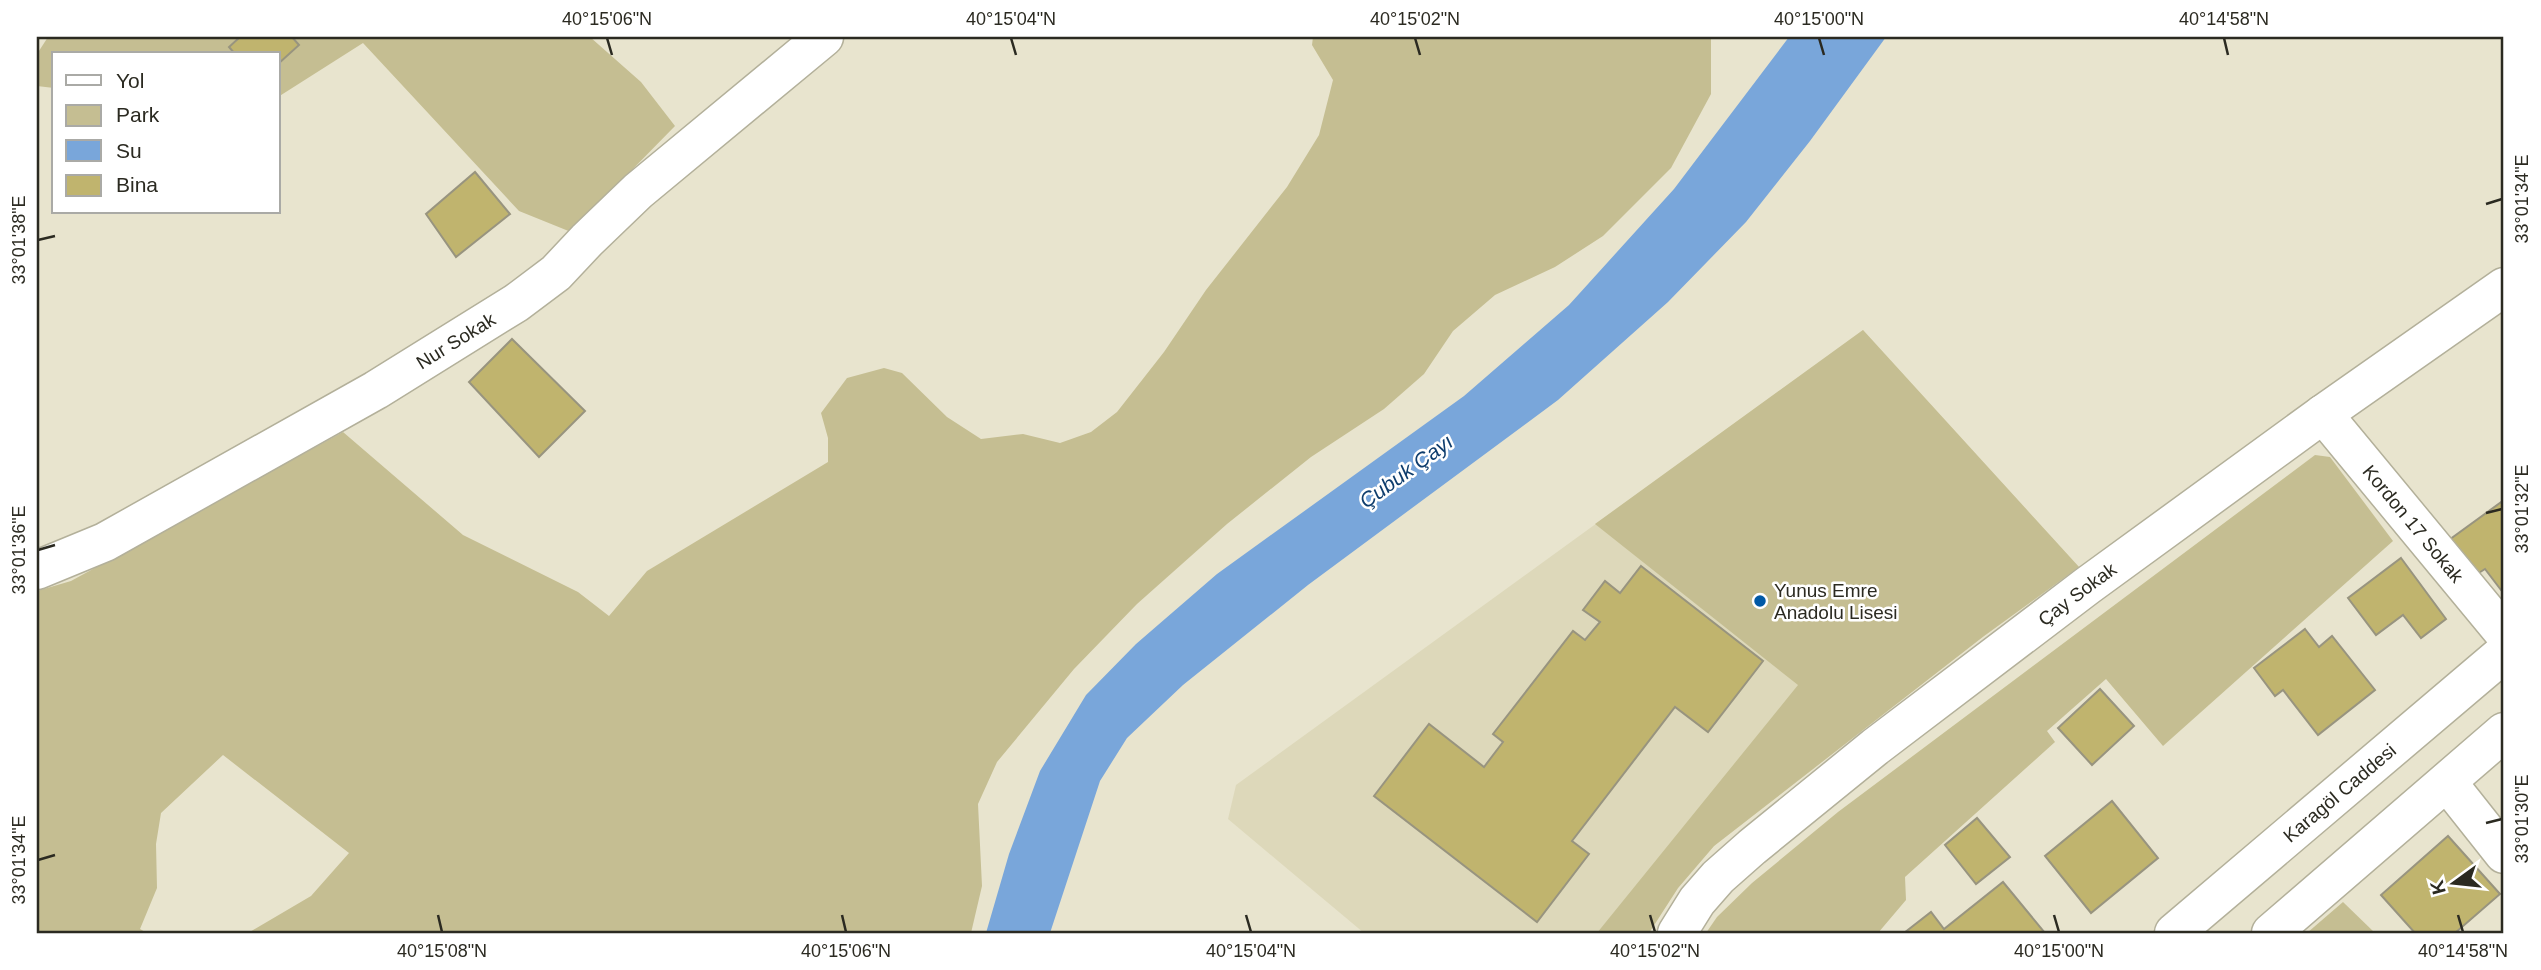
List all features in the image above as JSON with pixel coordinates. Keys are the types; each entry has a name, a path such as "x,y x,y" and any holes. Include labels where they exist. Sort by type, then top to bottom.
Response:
{"street":[{"name":"Nur Sokak","path":"37,570 105,542 376,390 516,303 556,274 638,191 824,37"},
{"name":"Çay Sokak","path":"1677,933 1697,901 1718,877 1875,747 2087,586 2323,414 2504,287"},
{"name":"Kordon 17 Sokak","path":"2323,414 2504,633"},
{"name":"Karagöl Caddesi","path":"2174,933 2504,653"},
{"path":"2271,933 2504,733"},
{"path":"2446,782 2504,854"}],"shaded area":[{"name":"Yunus Emre Anadolu Lisesi","path":"1863,330 2079,567 1984,636 1714,846 1678,888 1649,933 1364,933 1228,819 1236,785"}],"green space":[{"path":"48,37 590,37 641,82 675,126 571,232 519,211 363,43 280,96 280,52 52,52 52,88 37,86 37,54"},
{"path":"1313,37 1711,37 1711,94 1671,168 1603,236 1555,267 1495,295 1453,331 1424,374 1384,409 1311,457 1227,524 1137,604 1074,669 997,762 978,804 982,886 971,933 248,933 311,896 349,853 223,755 161,813 156,844 157,888 140,929 147,933 37,933 37,591 71,581 343,432 463,535 578,592 609,616 647,571 828,462 828,438 821,413 847,378 884,368 902,373 947,417 981,439 1023,434 1060,443 1091,432 1117,412 1164,352 1206,290 1287,187 1319,135 1333,80 1312,45"},
{"path":"1863,330 2079,567 1984,636 1714,846 1678,888 1649,933 1597,933 1798,685 1595,524"},
{"path":"2315,455 2330,457 2393,541 2163,746 2106,679 2047,731 2055,742 1905,877 1906,900 1878,933 1706,933 1717,917 1752,883 1838,812"},
{"path":"2343,902 2375,933 2307,933"}],"water":[{"name":"Çubuk Çayı","path":"1789,37 1886,37 1810,141 1746,222 1668,302 1558,400 1308,585 1183,685 1127,738 1100,781 1050,933 986,933 1009,854 1040,771 1086,695 1136,644 1217,574 1464,396 1569,305 1674,189"}],"building":[{"path":"240,37 292,37 299,45 280,62 280,52 233,52 229,47"},
{"path":"475,172 510,214 456,257 426,214"},
{"path":"512,339 585,411 539,457 469,382"},
{"path":"2504,500 2504,588 2501,590 2485,569 2474,576 2449,540"},
{"path":"2401,558 2446,619 2421,638 2403,615 2376,635 2348,598"},
{"path":"1641,566 1763,661 1708,732 1675,707 1572,841 1589,854 1537,922 1374,796 1429,724 1484,767 1503,742 1493,734 1573,631 1585,640 1600,622 1583,610 1605,581 1620,593"},
{"path":"2305,629 2319,647 2332,636 2375,690 2318,735 2283,690 2275,696 2254,668"},
{"path":"2100,689 2134,726 2092,765 2058,728"},
{"path":"2112,801 2158,858 2091,913 2045,856"},
{"path":"1977,818 2010,857 1976,884 1945,845"},
{"path":"2448,836 2500,894 2455,933 2415,933 2381,895"},
{"path":"2003,882 2045,933 1904,933 1931,912 1944,929"}],"place":[{"name":"Yunus Emre Anadolu Lisesi","path":"1760,601"}]}
